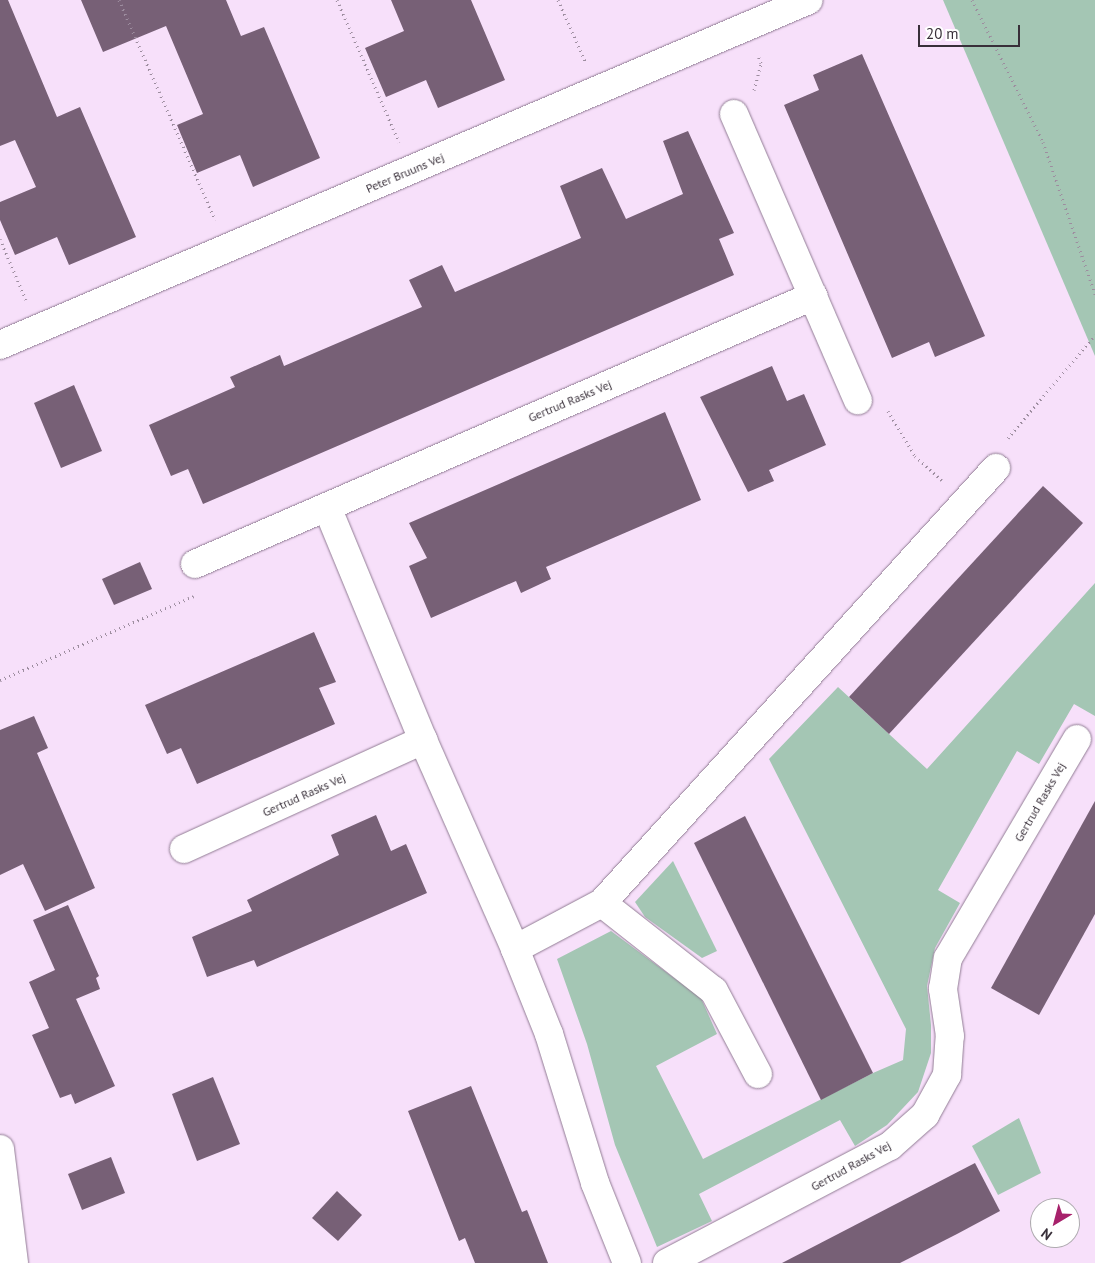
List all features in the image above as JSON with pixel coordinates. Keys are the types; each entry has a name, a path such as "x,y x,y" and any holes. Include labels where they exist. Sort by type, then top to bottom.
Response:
{"street":[{"name":"Peter Bruuns Vej","path":"0,345 809,0"},
{"path":"734,114 858,400"},
{"name":"Gertrud Rasks Vej","path":"195,564 813,296"},
{"path":"515,949 602,903 964,501 996,468"},
{"path":"327,507 423,740 515,949 549,1034 595,1183 626,1263"},
{"name":"Gertrud Rasks Vej","path":"667,1263 890,1146 925,1115 946,1075 950,1036 943,988 948,958 1077,738"},
{"name":"Gertrud Rasks Vej","path":"184,849 423,740"},
{"path":"602,903 714,991 758,1074"},
{"path":"0,1149 14,1263"}],"path":[{"path":"119,0 228,248"},
{"path":"337,0 411,170"},
{"path":"558,0 598,90"},
{"path":"972,0 1044,142 1095,294"},
{"path":"734,114 751,103 761,63 747,27"},
{"path":"0,239 38,329"},
{"path":"996,468 997,451 1095,335"},
{"path":"858,400 880,398 915,456 964,501"},
{"path":"0,680 194,596 195,564"}],"green space":[{"path":"943,0 1095,0 1095,356"},
{"path":"1095,583 1095,716 1074,704 1039,764 1017,751 938,890 960,903 935,948 927,986 931,1025 931,1053 918,1092 887,1125 855,1146 840,1120 699,1194 712,1221 657,1247 615,1145 587,1044 557,959 611,931 701,998 717,1034 656,1066 703,1159 873,1073 903,1060 906,1029 769,759 838,687 927,769"},
{"path":"673,861 717,951 702,958 645,917 635,902"},
{"path":"1019,1118 1041,1173 998,1195 972,1146"}],"building":[{"path":"0,0 8,0 57,117 80,107 136,237 69,265 57,237 15,255 0,220 0,202 36,187 15,140 0,146"},
{"path":"81,0 226,0 241,36 264,27 320,158 253,187 240,155 197,173 177,125 203,114 166,26 103,52"},
{"path":"391,0 471,0 505,80 438,108 426,80 386,97 365,48 404,31"},
{"path":"862,54 985,336 935,357 929,342 892,358 784,105 819,90 813,75"},
{"path":"688,131 734,233 719,239 734,275 203,504 188,469 171,476 149,425 235,387 230,377 280,355 284,366 422,307 409,280 442,265 455,292 581,238 560,186 602,168 626,219 683,194 663,141"},
{"path":"772,366 787,401 804,394 826,445 769,470 774,481 748,492 700,397"},
{"path":"74,385 102,451 61,468 34,403"},
{"path":"665,412 701,500 546,567 551,579 521,593 516,581 431,618 409,566 427,558 409,523"},
{"path":"1043,486 1083,523 889,734 849,697"},
{"path":"140,562 152,589 114,605 102,579"},
{"path":"314,632 336,682 319,688 335,724 197,784 181,748 167,754 145,705"},
{"path":"34,716 48,748 37,753 95,888 45,911 23,864 0,875 0,730"},
{"path":"1095,801 1095,914 1039,1015 991,988"},
{"path":"376,815 391,851 406,844 427,893 257,967 254,960 207,977 192,937 252,911 247,900 339,855 331,835"},
{"path":"745,816 873,1073 821,1100 694,843"},
{"path":"68,905 99,976 96,978 100,989 76,999 115,1086 75,1104 71,1094 60,1098 32,1035 49,1028 29,982 55,970 33,920"},
{"path":"213,1077 240,1144 197,1161 172,1094"},
{"path":"471,1086 522,1212 527,1210 548,1263 475,1263 465,1238 459,1241 408,1111"},
{"path":"111,1157 125,1193 82,1210 68,1174"},
{"path":"975,1163 1000,1211 957,1234 900,1263 782,1263"},
{"path":"337,1191 362,1215 338,1241 312,1218"}]}
